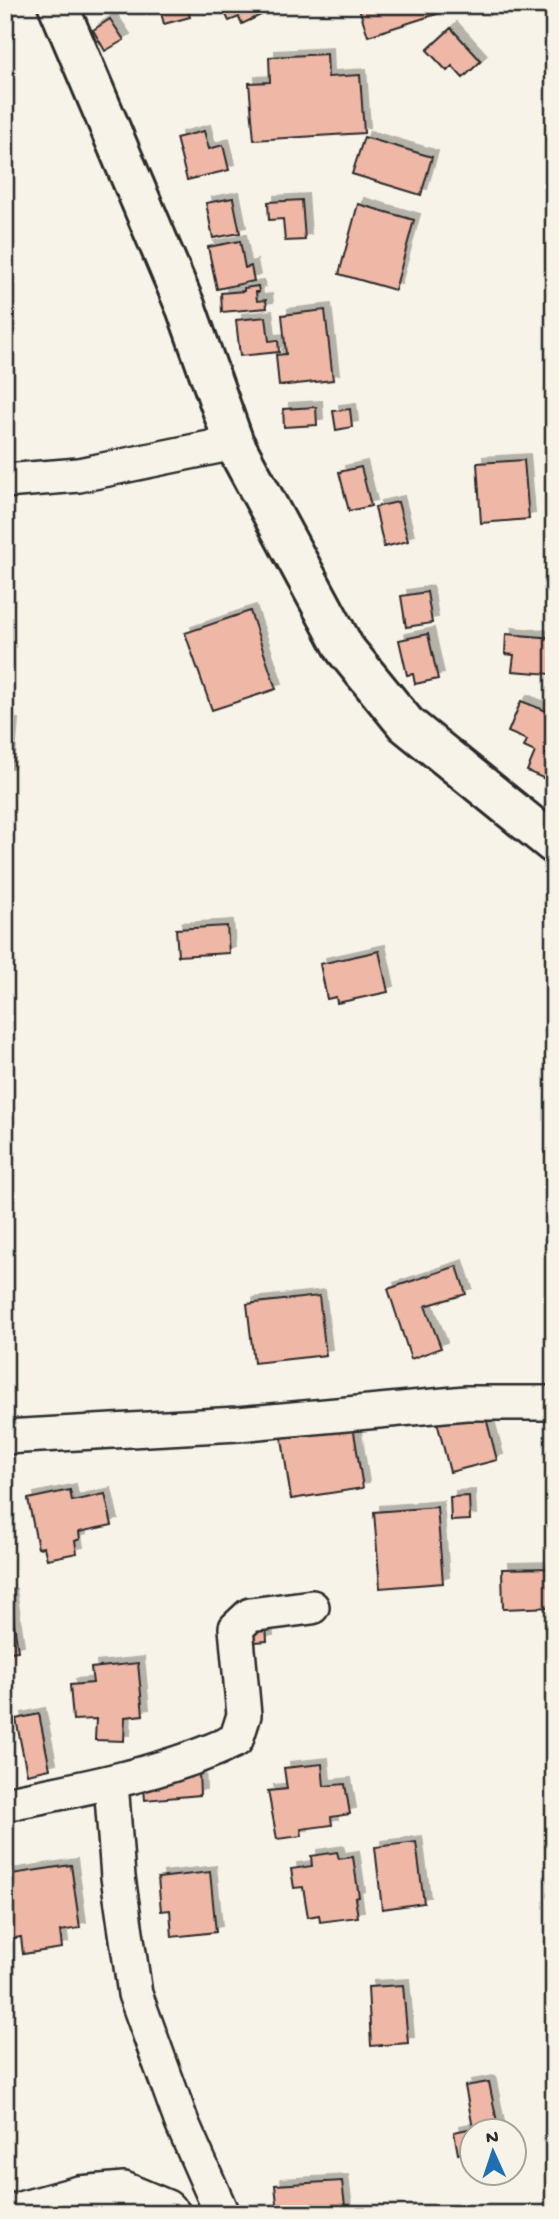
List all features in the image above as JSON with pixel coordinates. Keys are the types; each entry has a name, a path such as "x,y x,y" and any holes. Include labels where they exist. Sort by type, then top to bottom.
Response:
{"street":[{"path":"58,5 186,308 234,443 345,649 407,724 554,844"},
{"path":"5,481 79,475 234,443"},
{"path":"5,1437 238,1423 466,1403 554,1403"},
{"path":"5,1804 111,1782 212,1752 236,1740 244,1715 236,1628 250,1615 312,1607"},
{"path":"111,1782 118,1877 135,1993 182,2123 222,2214"},
{"path":"5,2213 79,2193 124,2189 167,2207 174,2214"}],"building":[{"path":"159,5 186,5 190,17 164,24"},
{"path":"221,5 267,5 260,8 263,14 242,24 239,17 229,21"},
{"path":"358,5 441,5 443,12 368,36"},
{"path":"110,19 124,40 105,51 93,30"},
{"path":"451,28 481,61 463,78 452,66 447,71 427,50"},
{"path":"327,54 328,77 360,75 364,133 254,140 249,83 270,82 269,57"},
{"path":"204,131 209,149 223,145 229,170 187,180 176,138"},
{"path":"364,137 432,157 421,195 352,174"},
{"path":"233,198 240,233 213,238 206,203"},
{"path":"302,200 305,240 285,241 283,219 269,220 268,202"},
{"path":"358,204 414,220 395,290 339,274"},
{"path":"240,241 245,268 251,266 254,281 217,289 208,247"},
{"path":"258,286 257,301 266,300 267,308 222,312 221,293 244,291 244,288"},
{"path":"325,310 333,380 279,386 276,355 286,354 282,315"},
{"path":"266,317 269,341 278,340 279,352 240,356 236,320"},
{"path":"316,407 317,425 284,427 283,409"},
{"path":"350,409 352,427 336,430 333,411"},
{"path":"524,460 529,519 481,523 477,463"},
{"path":"361,467 371,506 349,511 339,472"},
{"path":"398,502 408,541 384,547 375,507"},
{"path":"427,592 432,623 406,627 401,596"},
{"path":"250,611 276,689 212,710 185,633"},
{"path":"428,634 438,679 415,684 413,674 407,675 399,640"},
{"path":"506,634 554,638 551,674 512,671 514,655 505,654"},
{"path":"521,701 554,714 554,750 549,748 546,754 554,757 554,783 527,771 535,752 524,747 527,740 508,732"},
{"path":"5,724 12,725 8,774 5,774"},
{"path":"227,926 229,953 178,956 176,929"},
{"path":"379,951 388,992 337,1003 336,997 327,999 320,964"},
{"path":"457,1266 466,1294 425,1306 441,1348 411,1359 388,1289"},
{"path":"319,1296 326,1355 254,1363 247,1304"},
{"path":"484,1410 497,1460 450,1472 437,1422"},
{"path":"352,1420 363,1488 291,1499 281,1432"},
{"path":"70,1490 72,1501 105,1494 112,1525 79,1532 80,1539 75,1541 77,1553 47,1559 44,1547 38,1548 28,1499"},
{"path":"469,1496 470,1520 451,1521 450,1497"},
{"path":"437,1507 443,1583 380,1588 374,1512"},
{"path":"554,1568 554,1607 503,1609 502,1569"},
{"path":"5,1595 10,1595 18,1651 5,1653"},
{"path":"266,1625 267,1641 243,1643 242,1626"},
{"path":"138,1663 143,1715 125,1717 124,1741 95,1740 96,1719 73,1720 70,1685 93,1683 91,1668"},
{"path":"39,1714 50,1769 27,1774 16,1719"},
{"path":"322,1764 324,1786 345,1784 350,1814 331,1817 332,1825 301,1829 302,1836 277,1839 268,1791 287,1789 284,1768"},
{"path":"199,1772 200,1795 145,1800 143,1777"},
{"path":"416,1842 424,1903 382,1909 375,1847"},
{"path":"337,1852 339,1859 353,1857 359,1897 355,1898 358,1917 320,1922 319,1915 308,1917 303,1887 294,1888 291,1869 312,1866 311,1856"},
{"path":"71,1865 80,1928 60,1931 62,1948 23,1954 21,1937 5,1940 5,1875"},
{"path":"210,1872 216,1932 172,1937 170,1910 161,1911 158,1878"},
{"path":"403,1985 408,2043 371,2046 368,1987"},
{"path":"489,2082 496,2118 471,2118 465,2086"},
{"path":"458,2131 458,2154 454,2132"},
{"path":"342,2181 346,2214 278,2213 275,2185"},
{"path":"110,2200 112,2214 74,2214 73,2203"}]}
